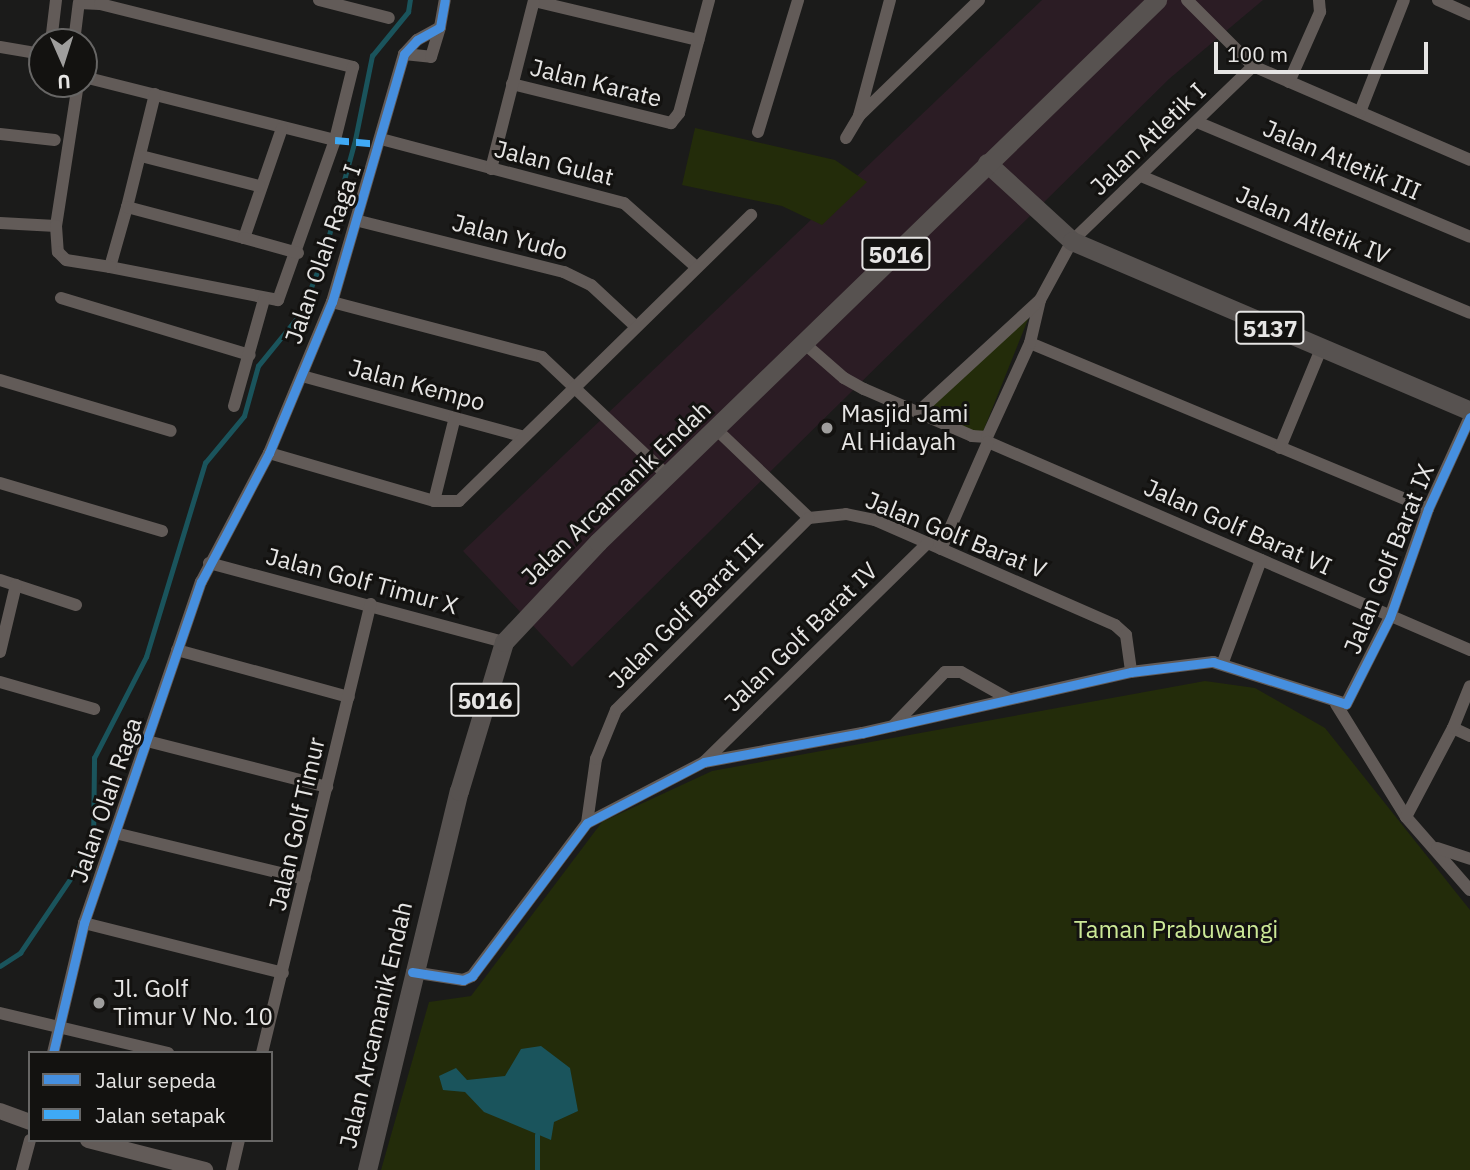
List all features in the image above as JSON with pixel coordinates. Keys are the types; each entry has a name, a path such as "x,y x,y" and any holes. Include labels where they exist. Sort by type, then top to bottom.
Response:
{"main road":[{"name":"Jalan Arcamanik Endah","path":"367,1170 412,972 504,642 544,596 805,344 986,163 1157,0"},
{"name":"5137","path":"986,163 1072,241 1470,411"}],"street":[{"path":"53,28 57,0"},
{"path":"319,0 389,18"},
{"path":"404,54 431,57 445,0"},
{"path":"491,169 534,1 698,40 709,0"},
{"path":"758,132 798,0"},
{"path":"859,116 890,0"},
{"path":"846,138 859,116 979,0"},
{"path":"1187,0 1253,66 1470,160"},
{"path":"1289,82 1320,12 1319,0"},
{"path":"1360,112 1404,0"},
{"path":"1438,0 1470,14"},
{"path":"75,28 77,1 118,6 348,63 353,75 335,140 282,297 264,299 66,260 58,252 56,226 76,98"},
{"path":"404,54 417,40 440,27"},
{"name":"Jalan Karate","path":"512,84 671,123 679,113 698,40"},
{"path":"0,47 28,52"},
{"name":"Jalan Olah Raga I","path":"209,563 269,453 332,302 359,221 404,54"},
{"name":"Jalan Atletik I","path":"1040,300 1072,241 1253,66"},
{"path":"98,80 335,140"},
{"path":"110,267 155,94"},
{"name":"Jalan Atletik III","path":"1197,122 1470,237"},
{"path":"244,238 259,186 282,128"},
{"path":"0,134 55,140"},
{"name":"Jalan Gulat","path":"381,139 624,203 695,266"},
{"path":"141,156 259,186"},
{"name":"Jalan Atletik IV","path":"1141,176 1470,313"},
{"path":"127,207 298,253"},
{"path":"269,453 434,501 459,500 634,325 751,215"},
{"name":"Jalan Yudo","path":"359,221 564,272 592,285 634,325"},
{"path":"0,223 56,226"},
{"path":"61,298 250,355"},
{"path":"234,406 264,299"},
{"path":"805,344 844,378 918,412 1040,300"},
{"path":"942,549 1030,343 1040,300"},
{"path":"332,302 536,354 573,385 668,476"},
{"path":"1030,343 1428,509"},
{"path":"1280,448 1321,349"},
{"name":"Jalan Kempo","path":"302,376 522,436"},
{"path":"0,380 171,431"},
{"name":"Jalan Golf Barat VI","path":"918,412 1470,650"},
{"path":"434,501 455,416"},
{"name":"Jalan Golf Barat IX","path":"1336,704 1350,701 1390,617 1428,509 1470,417"},
{"path":"716,429 809,518"},
{"path":"0,483 162,531"},
{"name":"Jalan Golf Barat V","path":"809,518 846,514 875,520 1120,628 1128,640 1131,672"},
{"name":"Jalan Golf Barat III","path":"587,823 596,759 616,710 809,518"},
{"name":"Jalan Golf Barat IV","path":"704,762 928,543"},
{"path":"1223,662 1261,560"},
{"name":"Jalan Golf Timur X","path":"209,563 371,604 504,642"},
{"name":"Jalan Olah Raga","path":"54,1051 84,923 209,563"},
{"path":"0,580 76,604"},
{"path":"0,652 16,585"},
{"name":"Jalan Golf Timur","path":"263,1051 371,604"},
{"path":"177,650 349,697"},
{"path":"412,972 463,980 472,976 587,823 704,762 893,726 1131,672 1223,662 1336,704 1406,817 1437,848 1470,890"},
{"path":"893,726 945,672 961,672 1009,699"},
{"path":"0,682 94,709"},
{"path":"1406,817 1453,728 1470,686"},
{"path":"1453,728 1470,736"},
{"path":"147,741 327,787"},
{"path":"115,832 306,879"},
{"path":"1437,848 1470,859"},
{"path":"84,923 283,973"},
{"path":"0,1013 160,1051"},
{"path":"0,1111 28,1121"},
{"path":"22,1170 29,1142"},
{"path":"96,1142 205,1170"},
{"path":"232,1170 239,1142"}],"shaded area":[{"path":"1042,0 1263,0 1169,79 572,667 463,551"}],"green space":[{"path":"695,128 835,160 867,182 822,225 782,206 682,185"},
{"path":"1037,297 980,439 912,414"},
{"name":"Taman Prabuwangi","path":"1205,681 1255,688 1325,728 1470,910 1470,1170 381,1170 429,1002 471,996 602,822 712,771"}],"water":[{"path":"541,1046 570,1068 578,1111 554,1122 551,1140 484,1112 465,1092 443,1090 439,1076 456,1068 467,1080 505,1076 521,1049"}],"waterway":[{"path":"0,966 20,953 93,845 94,758 146,657 205,463 244,416 258,366 301,313 323,257 355,140 372,56 408,12 410,0"},
{"path":"537,1135 537,1170"}],"marked path":[{"path":"335,140 380,144"}],"cycle path":[{"path":"53,1051 84,923 201,582 269,453 332,302 404,54 417,40 440,27 445,0"},
{"path":"412,972 463,980 472,976 587,823 704,762 862,733 1131,672 1213,662 1346,704 1390,617 1428,509 1470,417"}],"place":[{"name":"Masjid Jami Al Hidayah","path":"827,428"},
{"name":"Jl. Golf Timur V No. 10","path":"99,1003"}]}
